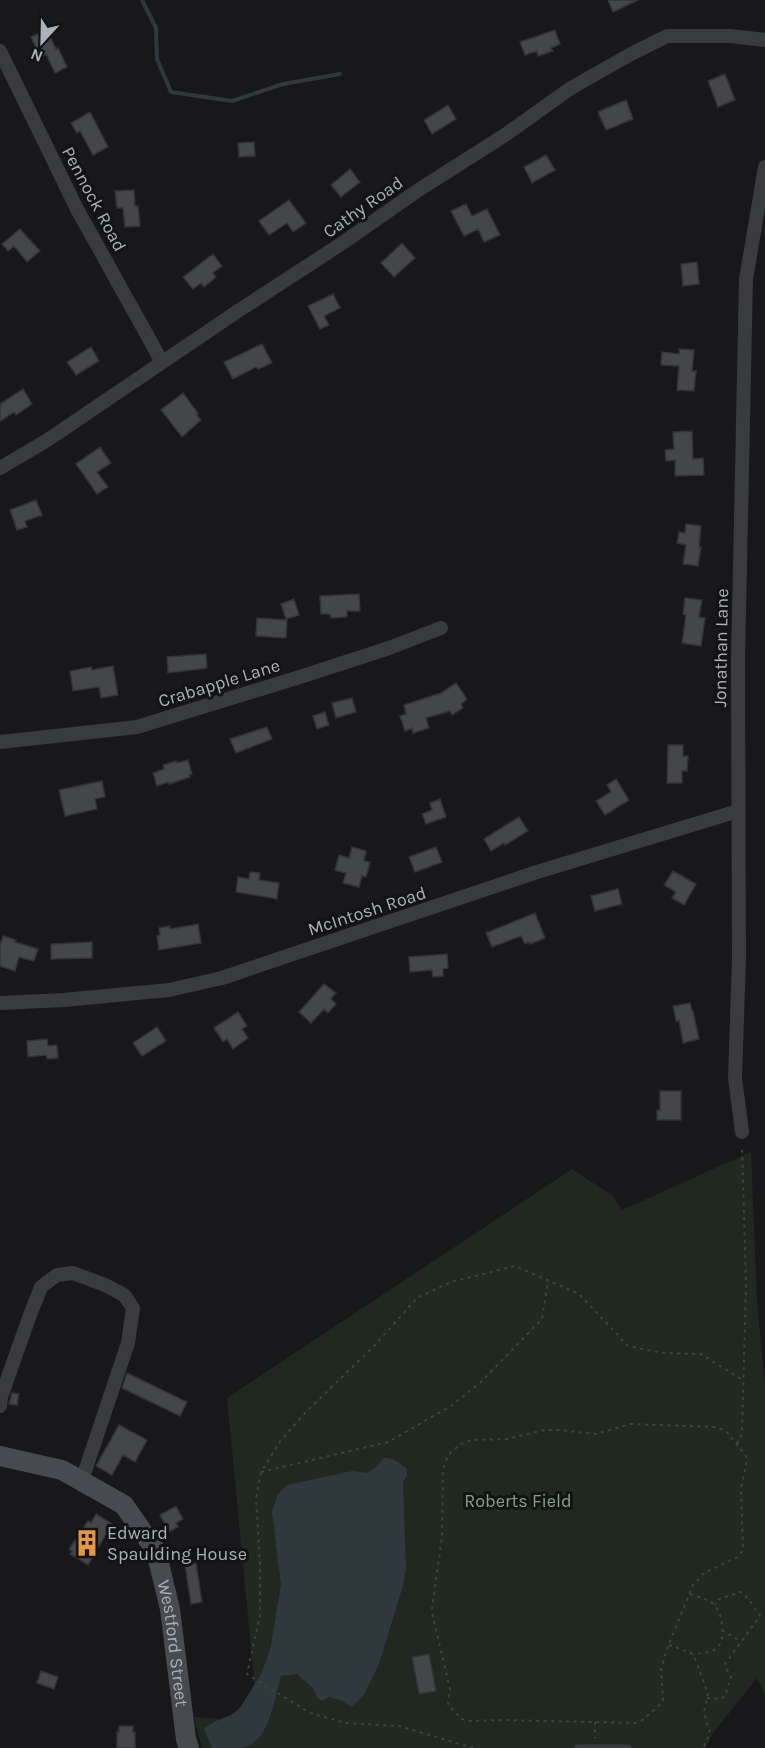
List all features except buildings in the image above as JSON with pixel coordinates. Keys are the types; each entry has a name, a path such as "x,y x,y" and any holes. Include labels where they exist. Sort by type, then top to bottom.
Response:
{"main road":[{"name":"Westford Street","path":"0,1456 62,1470 124,1505 156,1551 170,1609 184,1728 189,1748"}],"street":[{"name":"Cathy Road","path":"0,468 46,441 420,189 505,135 571,88 631,54 667,36 730,36 765,40"},
{"name":"Pennock Road","path":"0,51 77,209 162,362"},
{"name":"Jonathan Lane","path":"742,1132 735,1078 739,959 738,661 747,279 765,167"},
{"name":"Crabapple Lane","path":"0,742 137,727 389,648 441,628"},
{"name":"McIntosh Road","path":"0,1003 64,1000 170,990 222,978 537,872 738,811"},
{"path":"0,1406 1,1397 41,1287 57,1275 73,1273 124,1295 133,1308 128,1343 82,1480"}],"lane":[{"path":"578,1748 628,1748"}],"path":[{"path":"737,1444 742,1433 746,1284 742,1132"},
{"path":"473,1748 399,1726 346,1723 310,1713 247,1674 260,1615 256,1499 261,1472 280,1440 374,1346 417,1298 451,1282 514,1266 579,1294 628,1346 662,1353 701,1354 744,1381"},
{"path":"261,1472 388,1442 451,1406 481,1382 542,1319 548,1281"},
{"path":"630,1424 716,1427 726,1431 746,1455 747,1460 741,1488 743,1550 738,1557 704,1573 689,1593 661,1670 664,1695 661,1704 640,1721 635,1723 468,1721 462,1719 448,1705 450,1689 432,1609 442,1537 443,1470 446,1460 460,1444 472,1440 507,1439 544,1430 596,1434 630,1424"},
{"path":"707,1698 721,1699 725,1696 731,1677 725,1664 760,1614 741,1592 719,1599 715,1605"},
{"path":"689,1593 715,1605 721,1616 722,1640 718,1647 694,1656"},
{"path":"722,1630 741,1642"},
{"path":"669,1645 694,1656 708,1694 704,1712 710,1733 703,1748"},
{"path":"595,1722 596,1748"}],"green space":[{"name":"Roberts Field","path":"751,1152 757,1300 765,1387 765,1696 757,1678 714,1732 705,1748 202,1748 194,1717 258,1721 227,1398 572,1169 612,1195 622,1210"}],"shaded area":[{"path":"384,1458 394,1459 407,1469 407,1476 403,1482 406,1570 379,1664 364,1695 352,1707 329,1697 322,1701 317,1698 313,1688 297,1674 281,1676 265,1730 258,1738 251,1745 241,1748 212,1748 204,1728 240,1708 261,1674 270,1650 281,1584 272,1512 278,1494 287,1485 352,1471 367,1473"}],"waterway":[{"path":"142,0 156,28 157,59 171,92 232,101 283,84 340,74"}],"place":[{"name":"Edward Spaulding House","path":"87,1543"}]}
